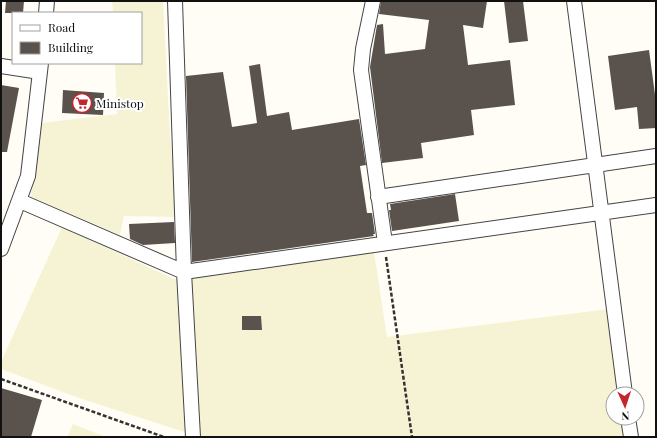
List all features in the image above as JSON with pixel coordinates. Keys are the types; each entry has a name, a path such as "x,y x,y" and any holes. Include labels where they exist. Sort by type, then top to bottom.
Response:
{"street":[{"path":"46,12 47,1"},
{"path":"175,1 184,272 193,437"},
{"path":"372,1 363,49 361,70 384,243"},
{"path":"574,1 624,386"},
{"path":"1,66 41,68 28,176 1,249"},
{"path":"378,197 656,156"},
{"path":"20,201 184,272 656,205"},
{"path":"629,426 631,437"}],"path":[{"path":"384,243 412,437"},
{"path":"1,379 164,437"}],"shaded area":[{"path":"112,1 163,1 170,136 178,217 124,216 120,235 31,197 41,123 117,114 115,64 142,64 142,12 113,12"},
{"path":"62,227 174,279 374,252 387,337 608,309 617,386 605,386 605,426 622,426 623,437 200,437 82,399 1,369 1,362"},
{"path":"73,424 106,437 67,437"}],"building":[{"path":"6,1 24,1 23,12 5,13"},
{"path":"381,1 487,1 483,28 463,25 468,65 510,60 515,105 471,110 474,135 421,143 423,158 382,163 370,67 377,25 383,24 385,54 425,49 429,20 379,14"},
{"path":"504,1 523,1 528,41 509,43"},
{"path":"649,50 656,102 656,128 639,129 637,107 615,110 608,56"},
{"path":"260,64 267,116 289,112 292,130 359,119 366,165 360,166 367,213 372,213 375,234 373,234 374,236 192,262 186,76 223,72 232,127 257,123 249,66"},
{"path":"1,85 19,88 7,152 1,152"},
{"path":"63,90 104,93 103,115 62,113"},
{"path":"455,194 459,221 392,231 389,210 391,210 390,204"},
{"path":"174,222 175,243 143,245 130,239 129,224"},
{"path":"242,316 261,316 262,330 242,330"},
{"path":"1,388 42,400 31,437 1,437"}],"place":[{"name":"Ministop","path":"82,103"}]}
